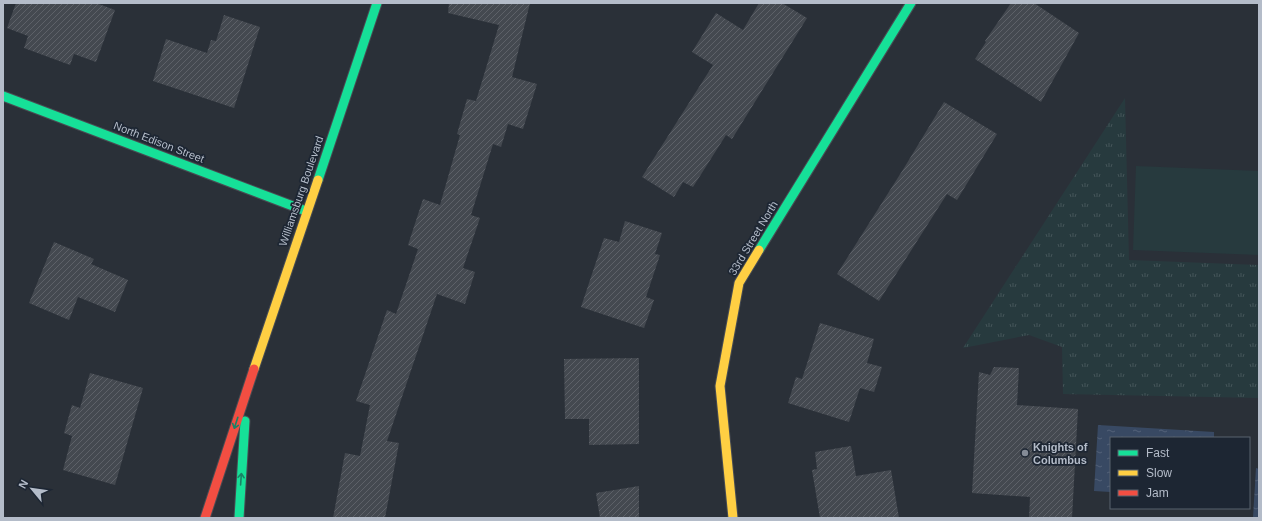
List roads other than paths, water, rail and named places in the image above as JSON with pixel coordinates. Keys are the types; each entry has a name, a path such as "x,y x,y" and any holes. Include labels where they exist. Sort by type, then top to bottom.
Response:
{"street":[{"name":"Williamsburg Boulevard","path":"205,518 306,211 377,3"},
{"name":"33rd Street North","path":"733,518 720,386 739,283 911,3"},
{"name":"North Edison Street","path":"3,96 306,211"},
{"name":"Williamsburg Boulevard","path":"239,518 248,386"}],"water":[{"path":"1098,425 1214,432 1214,437 1110,437 1110,492 1094,491"},
{"path":"1256,468 1259,469 1259,518 1253,518"}],"place":[{"name":"Knights of Columbus","path":"1025,453"}]}
